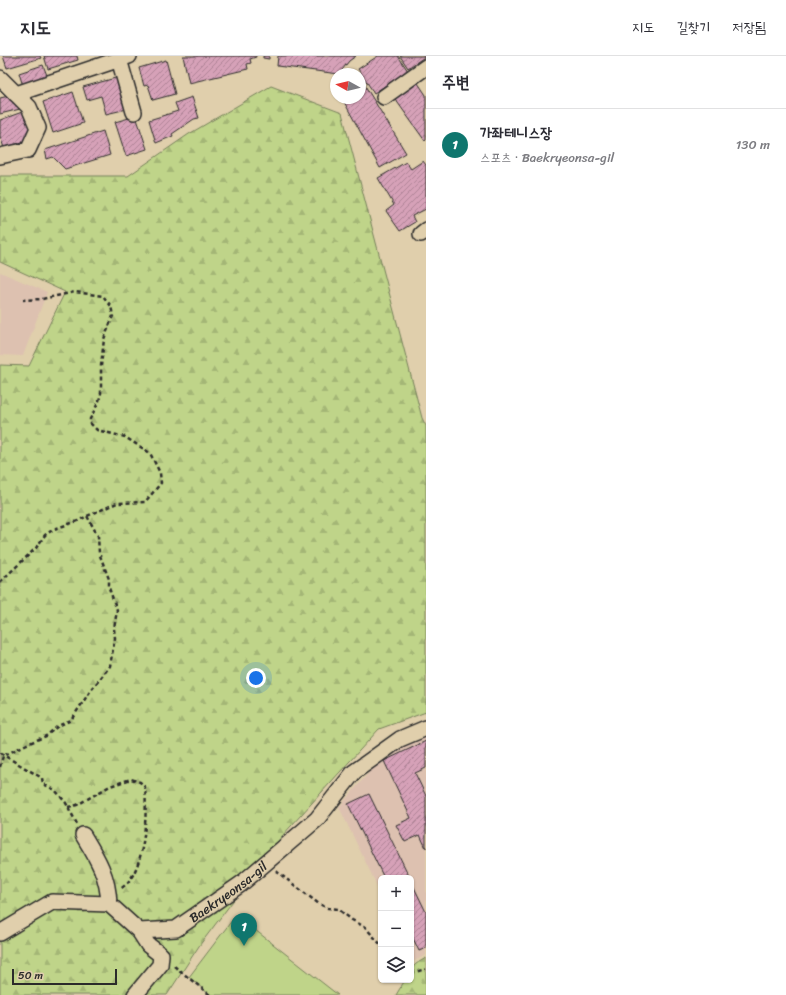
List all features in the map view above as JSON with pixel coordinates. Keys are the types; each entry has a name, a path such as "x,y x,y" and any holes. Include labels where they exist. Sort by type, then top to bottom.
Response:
{"street":[{"path":"16,94 124,58 134,112"},
{"path":"384,97 426,67"},
{"path":"0,78 29,107 38,128 28,150 0,156"},
{"name":"Baekryeonsa-gil","path":"138,931 176,929 241,884 318,819 354,772 400,738 426,728"},
{"path":"83,835 97,858 108,886 109,899 138,931 148,945 161,955 160,965 135,995"},
{"path":"0,933 52,902 109,899"}],"path":[{"path":"0,582 36,548 45,535 54,529 78,521 117,503 145,502 161,483 160,473 150,453 125,438 97,430 90,424 90,419 99,401 101,393 101,366 104,339 113,316 111,306 103,296 75,292 42,299 24,300"},
{"path":"0,767 4,756 46,736 58,726 70,720 110,666 115,638 114,630 117,610 109,588 109,579 99,553 98,536 87,516"},
{"path":"0,754 42,778 43,784 55,790 68,807 83,835"},
{"path":"68,807 77,805 110,786 131,779 140,782 145,787 147,808 141,857 130,882 109,899"},
{"path":"266,863 319,904 328,908 338,909 352,920 365,927 378,942"},
{"path":"161,955 210,995"},
{"path":"414,972 426,969"}],"shaded area":[{"path":"0,272 47,292 23,356 0,355"},
{"path":"426,736 426,955 414,961 414,875 378,875 378,888 339,807 391,747"}],"green space":[{"path":"271,86 342,113 422,418 426,426 426,712 379,729 282,836 199,946 167,995 0,995 0,365 29,366 65,292 0,262 0,176 128,176 189,134"},
{"path":"236,915 338,995 210,995 189,977"},
{"path":"426,958 426,995 396,995 403,983 414,983 414,966"}],"building":[{"path":"3,56 40,56 41,58 7,68"},
{"path":"44,56 77,56 78,60 48,69"},
{"path":"183,56 256,57 250,59 251,63 247,64 248,69 189,83"},
{"path":"263,56 269,56 269,59 263,58"},
{"path":"278,56 356,56 349,61 344,68 330,68 330,73 277,66"},
{"path":"378,56 398,56 408,71 374,93 366,81 366,68 360,68"},
{"path":"400,56 426,56 408,68"},
{"path":"166,60 175,94 153,100 148,85 144,86 139,68"},
{"path":"43,65 48,78 23,86 19,73"},
{"path":"119,77 127,109 106,114 101,96 87,100 83,87"},
{"path":"416,80 426,95 425,141 393,96"},
{"path":"366,87 406,153 380,168 345,104 366,104"},
{"path":"73,92 83,123 53,133 43,102"},
{"path":"9,96 20,109 0,114 0,98"},
{"path":"192,97 199,118 194,119 172,134 173,136 156,143 149,120 178,111 175,103"},
{"path":"25,111 32,127 28,140 4,148 0,136 0,120"},
{"path":"136,116 147,149 126,156 115,122"},
{"path":"103,131 110,155 65,169 53,157 47,159 45,150"},
{"path":"423,161 426,165 426,209 412,216 415,222 400,231 386,211 394,205 378,178 406,162 411,169"},
{"path":"426,741 426,768 415,773 426,796 426,848 420,835 405,842 396,825 411,818 384,761"},
{"path":"369,794 409,875 383,875 348,804"},
{"path":"414,887 426,912 426,948 419,951 414,940"}],"place":[{"name":"가좌테니스장","path":"244,946"}]}
